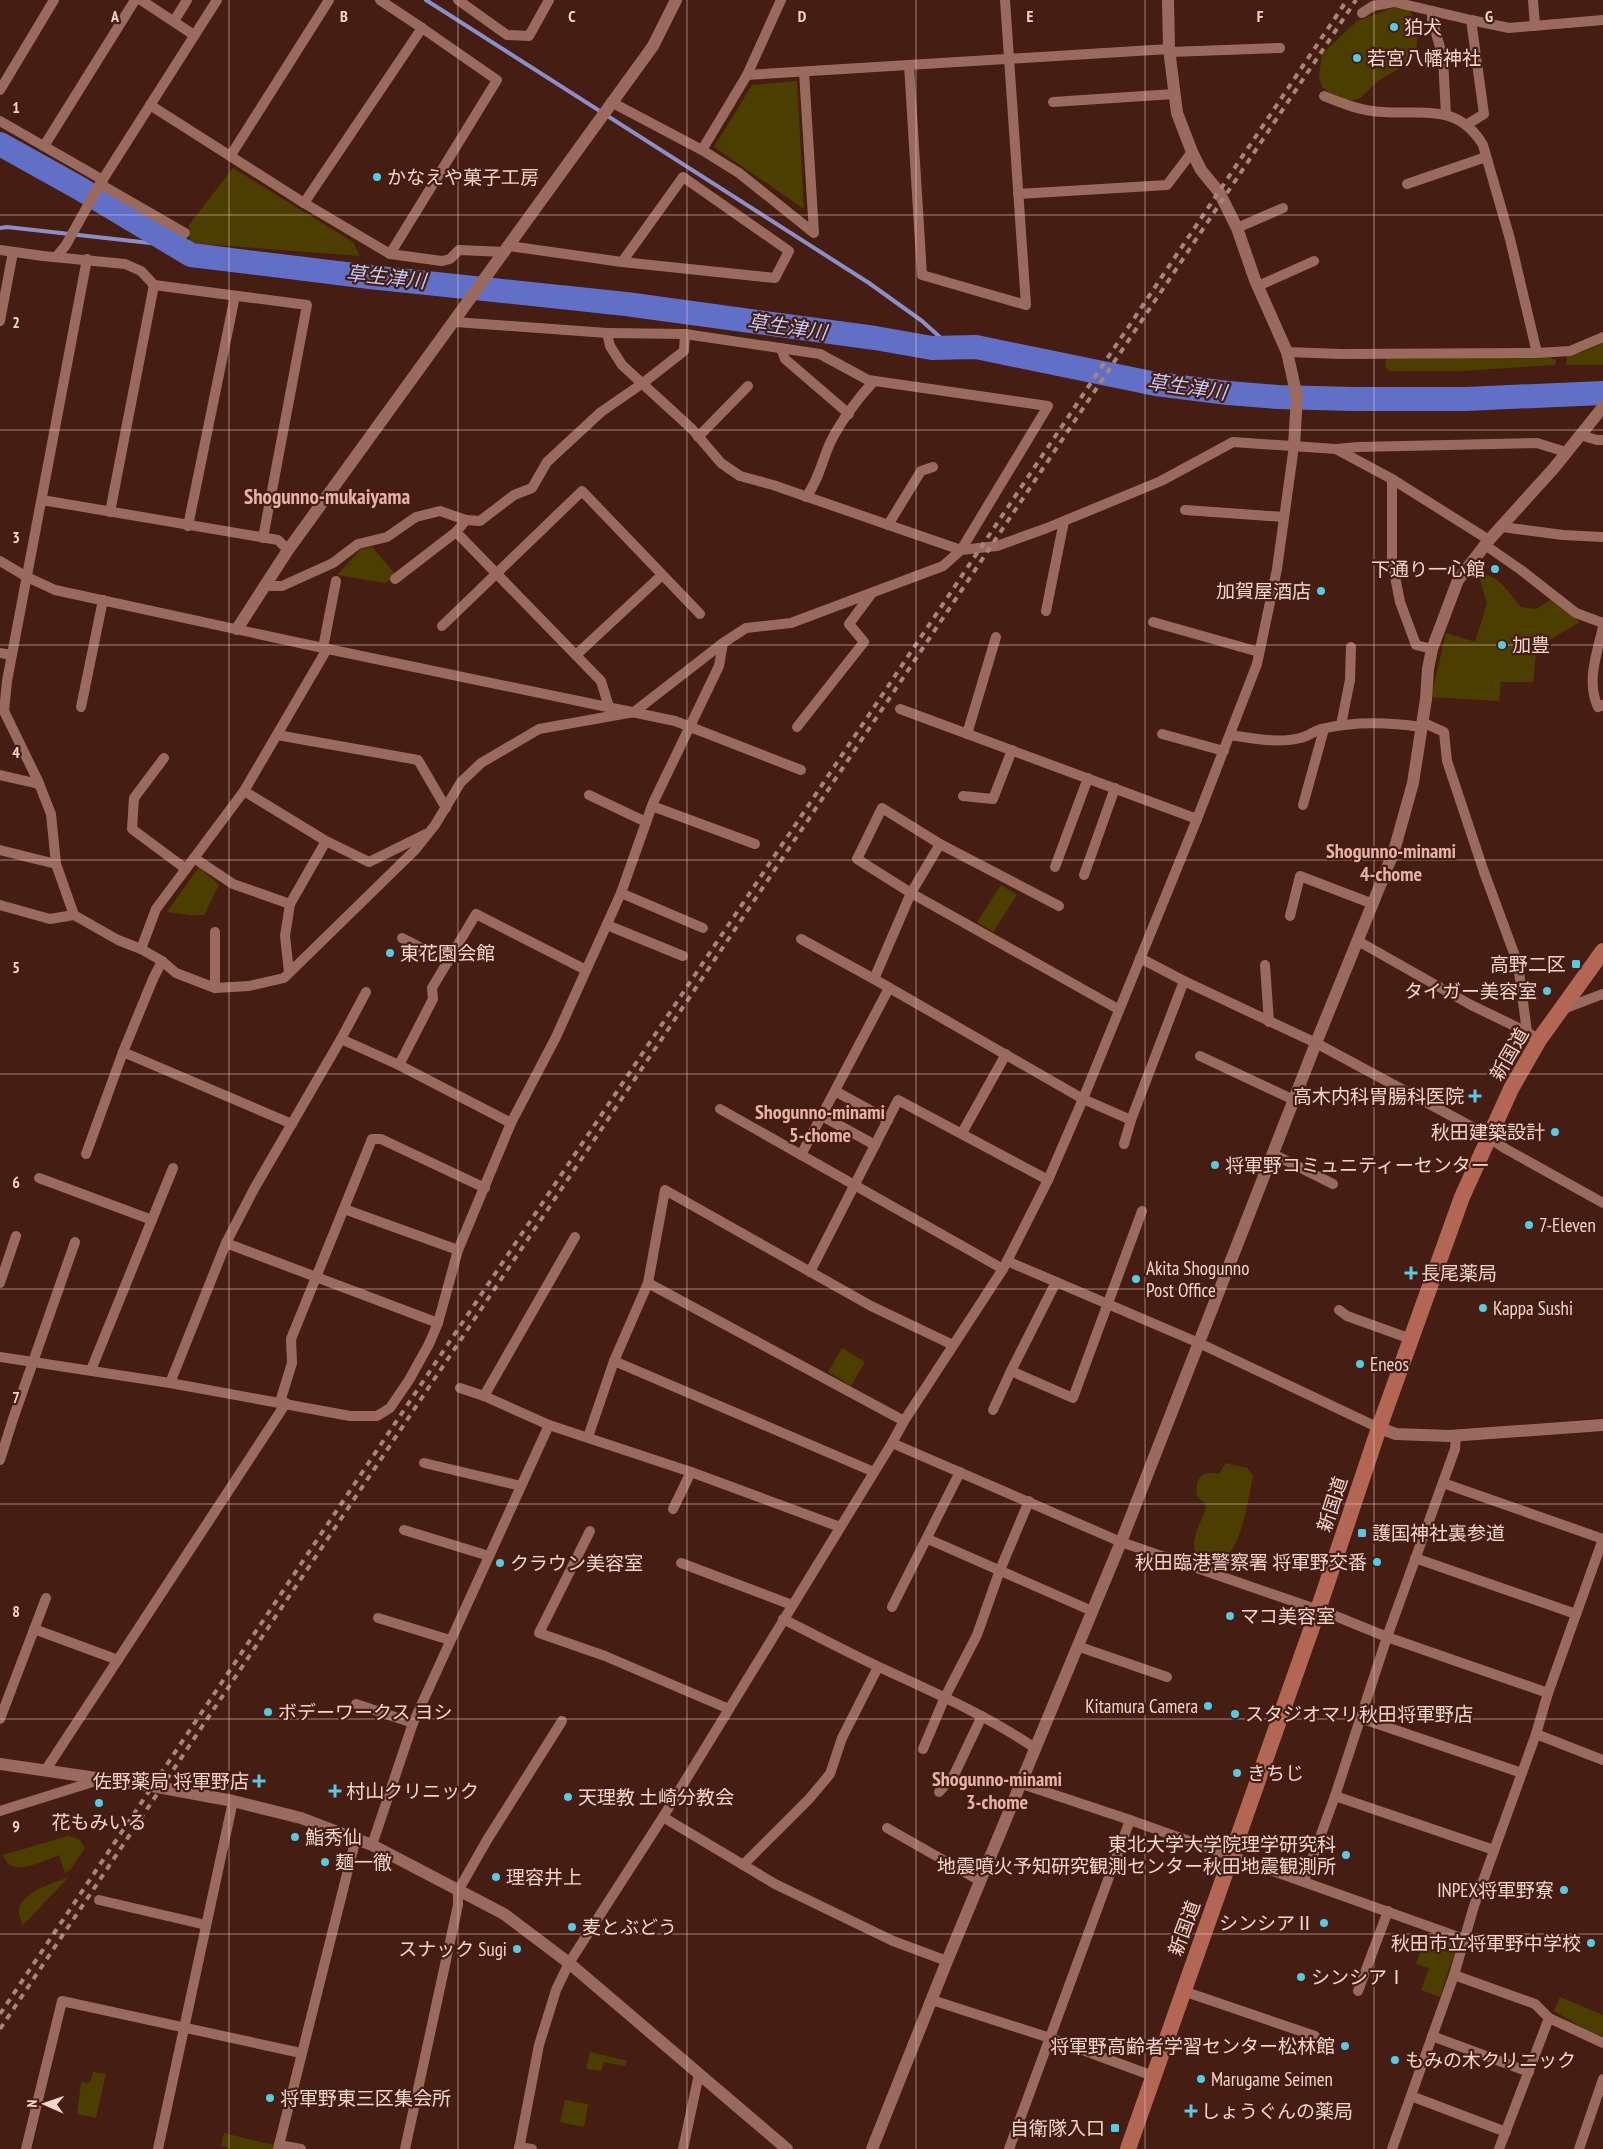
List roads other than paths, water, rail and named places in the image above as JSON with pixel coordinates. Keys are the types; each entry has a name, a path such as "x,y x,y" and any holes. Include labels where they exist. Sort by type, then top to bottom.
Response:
{"main road":[{"name":"新国道","path":"1128,2149 1318,1610 1379,1428 1462,1197 1533,1036 1560,1010 1603,951"}],"street":[{"path":"0,90 54,0"},
{"path":"44,146 135,0"},
{"path":"141,0 194,35"},
{"path":"174,21 187,0"},
{"path":"56,257 217,0"},
{"path":"230,155 329,0"},
{"path":"380,0 497,80 390,254"},
{"path":"458,0 507,35 529,36 549,0"},
{"path":"236,628 288,550 455,322 598,120 653,46 676,0"},
{"path":"702,150 747,75 781,0"},
{"path":"908,65 922,275 1026,304 1004,0"},
{"path":"532,2149 519,2148 539,2045 556,1990 569,1963 663,1817 904,1421 1005,1265 1048,1180 1083,1099 1224,751 1259,652 1277,569 1295,441 1297,397 1288,356 1258,286 1238,228 1219,192 1201,170 1177,113 1169,50 1168,0"},
{"path":"1533,0 1536,26"},
{"path":"1362,13 1373,6 1394,2 1509,28 1603,20"},
{"path":"1432,11 1432,19 1443,58 1446,115"},
{"path":"1466,125 1484,114 1472,20"},
{"path":"304,203 422,28"},
{"path":"747,75 1169,50 1280,48"},
{"path":"610,104 702,150 739,174 814,234 804,72"},
{"path":"1053,102 1174,94"},
{"path":"1324,96 1352,108 1383,112 1429,112 1446,115 1475,132 1483,145 1510,239 1538,353"},
{"path":"150,105 304,203 390,254 442,261 450,259 459,250 505,251 775,278 789,252 683,177 622,262"},
{"path":"0,121 44,146 100,184 186,233"},
{"path":"1018,194 1166,185 1192,152"},
{"path":"1407,184 1486,157"},
{"path":"1238,228 1283,208"},
{"path":"1,250 125,264 141,271 154,285 307,305 263,538"},
{"path":"0,321 13,252"},
{"path":"74,915 56,864 51,814 39,784 4,718 4,711 12,656 87,260"},
{"path":"1258,286 1314,261"},
{"path":"110,512 154,285"},
{"path":"188,526 234,296"},
{"path":"0,905 50,918 74,915 118,940 141,949 162,961 176,973 215,988 249,986 284,978 415,850 435,825 462,782 481,763 539,729 634,712 723,643 746,628 790,623 943,566 961,550 1048,406 868,380 820,354 685,334 607,333 455,322"},
{"path":"607,333 610,346 622,365 698,437 721,463 740,476 961,550 997,546 1064,521 1161,481 1233,442 1295,441 1336,449 1392,479 1487,543 1576,613 1603,625 1594,666 1592,694 1598,707 1603,706"},
{"path":"264,586 282,586 333,563 358,544 387,537 416,517 440,511 466,520 480,521 514,494 532,488 547,462 601,412 643,383 684,351 685,334"},
{"path":"1288,356 1538,353 1570,351 1603,337"},
{"path":"781,348 785,359 849,414"},
{"path":"806,497 814,485 832,440 864,392 874,381"},
{"path":"698,437 748,386"},
{"path":"872,2149 947,1961 1121,1542 1316,1044 1394,851 1411,791 1432,649 1458,580 1487,543 1603,408"},
{"path":"1582,433 1597,440 1603,440"},
{"path":"1336,449 1358,446 1537,443 1566,452"},
{"path":"888,525 921,471 933,467"},
{"path":"1392,479 1392,561 1400,602 1416,645 1432,649"},
{"path":"442,626 582,490 700,614"},
{"path":"42,500 278,540 288,550"},
{"path":"1185,510 1284,517"},
{"path":"395,579 456,532 466,520"},
{"path":"1046,611 1064,521"},
{"path":"1502,527 1562,535 1603,537"},
{"path":"456,532 601,681 609,707"},
{"path":"0,561 27,577 55,590 690,725 800,770"},
{"path":"576,655 662,575"},
{"path":"141,949 156,909 244,790 325,648 336,581"},
{"path":"797,727 864,642 849,624 873,592"},
{"path":"81,707 103,600"},
{"path":"1154,622 1259,652"},
{"path":"967,734 996,638"},
{"path":"0,1357 283,1402 350,1416 377,1416 390,1408 409,1380 429,1344 438,1323 458,1250 511,1123 556,1037 622,893 652,806 719,666 723,643"},
{"path":"1341,725 1350,680 1351,647"},
{"path":"0,653 12,656"},
{"path":"900,709 1197,818"},
{"path":"1230,735 1268,740 1300,738 1341,725 1384,722 1422,724 1444,732 1447,761 1484,872 1518,964 1533,1036"},
{"path":"1303,805 1324,729"},
{"path":"1162,734 1224,751"},
{"path":"277,735 418,760 446,808"},
{"path":"963,796 993,799 1012,750"},
{"path":"164,758 134,798 132,830 186,869"},
{"path":"0,775 39,784"},
{"path":"1055,867 1088,778"},
{"path":"1084,876 1115,788"},
{"path":"244,790 326,841 369,862 427,834"},
{"path":"589,795 646,822"},
{"path":"652,806 755,844"},
{"path":"1059,906 940,844 882,808 857,859 911,893 1118,1009"},
{"path":"289,972 285,936 290,904 326,841"},
{"path":"874,979 911,893 940,844"},
{"path":"0,850 56,864"},
{"path":"194,858 233,884 290,904"},
{"path":"1290,916 1300,876 1373,904"},
{"path":"622,893 703,928"},
{"path":"399,1065 433,999 432,988 476,914 586,970"},
{"path":"606,925 683,956"},
{"path":"214,932 215,988"},
{"path":"402,938 448,962"},
{"path":"801,939 1083,1099 1130,1120"},
{"path":"1358,941 1471,1006 1533,1036"},
{"path":"1140,958 1316,1044 1465,1123 1603,1203"},
{"path":"86,1154 123,1052 162,961"},
{"path":"1265,965 1269,1022"},
{"path":"1124,1144 1130,1120 1184,981"},
{"path":"801,1155 889,988"},
{"path":"170,1383 226,1243 366,992"},
{"path":"1560,1010 1603,994"},
{"path":"341,1039 399,1065 511,1123"},
{"path":"123,1052 292,1124"},
{"path":"962,1133 1006,1054"},
{"path":"1200,1056 1294,1100"},
{"path":"835,1090 888,1120"},
{"path":"810,1272 898,1100 1048,1180"},
{"path":"720,1109 855,1186 1005,1265 1056,1282 1199,1343 1379,1428 1396,1434 1456,1436 1603,1425"},
{"path":"822,1116 875,1144"},
{"path":"45,1771 283,1402 292,1362 291,1339 372,1139 381,1139 485,1188"},
{"path":"1273,1154 1333,1184"},
{"path":"91,1370 173,1168"},
{"path":"39,1178 152,1220"},
{"path":"588,1437 614,1360 648,1282 666,1190 872,1306 953,1345"},
{"path":"344,1209 458,1250"},
{"path":"1011,1371 1073,1398 1106,1304 1142,1211"},
{"path":"0,1283 16,1236"},
{"path":"484,1396 575,1237"},
{"path":"0,1460 75,1242"},
{"path":"226,1243 438,1323"},
{"path":"648,1282 904,1421"},
{"path":"993,1410 1056,1282"},
{"path":"1339,1310 1347,1316 1411,1339"},
{"path":"614,1360 874,1472"},
{"path":"460,1388 484,1396 549,1424 691,1472 840,1527"},
{"path":"372,1845 413,1723 549,1424"},
{"path":"1304,1882 1335,1796 1387,1637 1443,1483 1454,1449 1456,1436"},
{"path":"892,1443 1121,1542 1318,1610 1387,1637 1548,1693"},
{"path":"424,1463 521,1486"},
{"path":"673,1509 691,1472"},
{"path":"892,1607 928,1539 960,1472"},
{"path":"1392,2149 1454,1975 1464,1938 1494,1850 1603,1539 1443,1483"},
{"path":"923,1749 945,1697 977,1635 1000,1570 1029,1501"},
{"path":"404,1530 489,1556"},
{"path":"590,1531 540,1633 612,1659 729,1709"},
{"path":"928,1539 1092,1611"},
{"path":"1415,1558 1576,1614"},
{"path":"680,1563 792,1605"},
{"path":"0,1719 46,1598"},
{"path":"378,1618 450,1640"},
{"path":"783,1619 1002,1726 1035,1748"},
{"path":"34,1629 118,1660"},
{"path":"1077,1646 1167,1676"},
{"path":"743,1865 809,1799 830,1774 842,1738 878,1667"},
{"path":"356,1704 413,1723"},
{"path":"939,1792 954,1775 982,1716"},
{"path":"1360,1718 1522,1773"},
{"path":"405,2149 458,1905 458,1891 487,1840 562,1721"},
{"path":"1536,1734 1603,1760"},
{"path":"0,1764 234,1801 301,1818 372,1845 504,1914 569,1963 787,2149"},
{"path":"0,1811 99,1780"},
{"path":"1022,1784 1232,1855 1464,1938"},
{"path":"1335,1796 1494,1850"},
{"path":"158,2149 234,1801"},
{"path":"663,1817 775,1884 893,1941 947,1961"},
{"path":"1009,2149 1130,1820"},
{"path":"887,1828 980,1881"},
{"path":"301,2149 279,2147 356,1838"},
{"path":"99,1900 206,1924"},
{"path":"1358,1990 1388,1911"},
{"path":"1454,1975 1536,2004 1549,2018 1603,2043"},
{"path":"1183,1991 1316,2036"},
{"path":"932,2000 1050,2038 1153,2076"},
{"path":"26,2149 62,2001 301,2053"},
{"path":"1499,2149 1549,2018"},
{"path":"1432,2036 1529,2072"},
{"path":"683,2149 699,2074"},
{"path":"1579,2149 1603,2079"},
{"path":"1411,2096 1506,2132"}],"waterway":[{"path":"426,0 869,283 922,321 951,347"},
{"name":"草生津川","path":"0,144 79,188 191,255 370,277 626,304 875,338 932,348 976,347 1156,384 1228,393 1278,397 1353,399 1465,399 1603,393"},
{"path":"0,228 7,227 177,246"}],"railway":[{"path":"0,2014 1347,0"},
{"path":"0,2029 1356,0"}],"place":[{"name":"狛犬","path":"1394,27"},
{"name":"若宮八幡神社","path":"1357,58"},
{"name":"かなえや菓子工房","path":"377,177"},
{"name":"下通り一心館","path":"1495,569"},
{"name":"加賀屋酒店","path":"1321,591"},
{"name":"加豊","path":"1502,645"},
{"name":"東花園会館","path":"390,953"},
{"name":"高野二区","path":"1576,964"},
{"name":"タイガー美容室","path":"1547,991"},
{"name":"高木内科胃腸科医院","path":"1475,1096"},
{"name":"秋田建築設計","path":"1555,1132"},
{"name":"将軍野コミュニティーセンター","path":"1215,1165"},
{"name":"7-Eleven","path":"1529,1225"},
{"name":"長尾薬局","path":"1411,1273"},
{"name":"Akita Shogunno Post Office","path":"1136,1279"},
{"name":"Kappa Sushi","path":"1483,1308"},
{"name":"Eneos","path":"1360,1364"},
{"name":"護国神社裏参道","path":"1362,1533"},
{"name":"秋田臨港警察署 将軍野交番","path":"1377,1562"},
{"name":"クラウン美容室","path":"500,1563"},
{"name":"マコ美容室","path":"1230,1616"},
{"name":"Kitamura Camera","path":"1208,1706"},
{"name":"ボデーワークス ヨシ","path":"268,1712"},
{"name":"スタジオマリ秋田将軍野店","path":"1235,1714"},
{"name":"きちじ","path":"1237,1773"},
{"name":"佐野薬局 将軍野店","path":"259,1781"},
{"name":"村山クリニック","path":"335,1791"},
{"name":"天理教 土崎分教会","path":"568,1797"},
{"name":"花もみいる","path":"99,1803"},
{"name":"鮨秀仙","path":"295,1837"},
{"name":"東北大学大学院理学研究科 地震噴火予知研究観測センター秋田地震観測所","path":"1346,1855"},
{"name":"麺一徹","path":"325,1862"},
{"name":"理容井上","path":"496,1877"},
{"name":"INPEX将軍野寮","path":"1564,1890"},
{"name":"シンシアⅡ","path":"1324,1923"},
{"name":"麦とぶどう","path":"572,1927"},
{"name":"秋田市立将軍野中学校","path":"1591,1943"},
{"name":"スナック Sugi","path":"517,1949"},
{"name":"シンシアⅠ","path":"1301,1977"},
{"name":"将軍野高齢者学習センター松林館","path":"1345,2046"},
{"name":"もみの木クリニック","path":"1395,2060"},
{"name":"Marugame Seimen","path":"1201,2079"},
{"name":"将軍野東三区集会所","path":"270,2098"},
{"name":"しょうぐんの薬局","path":"1191,2111"},
{"name":"自衛隊入口","path":"1115,2128"}],"district":[{"name":"Shogunno-mukaiyama","path":"327,497"},
{"name":"Shogunno-minami 4-chome","path":"1391,862"},
{"name":"Shogunno-minami 5-chome","path":"820,1124"},
{"name":"Shogunno-minami 3-chome","path":"997,1790"}]}
